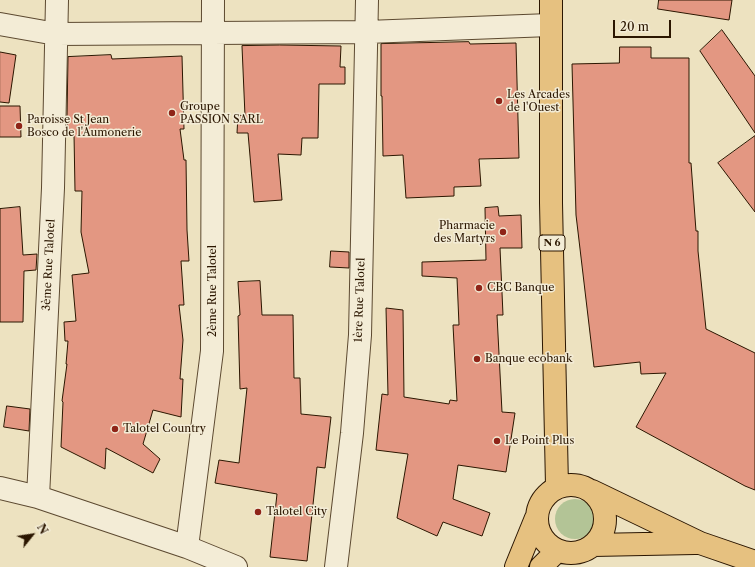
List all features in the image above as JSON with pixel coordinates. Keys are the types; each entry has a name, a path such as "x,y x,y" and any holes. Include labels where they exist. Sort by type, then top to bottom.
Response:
{"highway":[{"name":"N 6","path":"550,0 551,203 557,486"},
{"path":"516,567 536,518 539,505 546,494 557,486 569,484 581,485 700,543 755,562"},
{"path":"536,518 539,532 546,543 557,551 576,553 585,550 593,545 601,536 605,524 605,512 600,500 592,491"},
{"path":"593,545 700,543"},
{"path":"541,567 557,551"}],"street":[{"name":"3ème Rue Talotel","path":"38,497 53,188 57,0"},
{"name":"2ème Rue Talotel","path":"187,547 212,351 213,0"},
{"name":"1ère Rue Talotel","path":"336,567 352,434 360,335 367,0"},
{"path":"0,24 56,34 366,32 550,25"},
{"path":"0,488 38,497 187,547 236,567"}],"green space":[{"path":"575,499 583,501 589,505 593,511 595,519 593,527 589,533 583,537 575,539 567,537 561,533 557,527 555,519 557,511 561,505 567,501"}],"building":[{"path":"659,0 732,0 729,20 658,9"},
{"path":"722,30 755,76 755,133 700,51"},
{"path":"469,42 470,44 516,43 519,158 479,159 481,186 454,187 454,196 406,198 403,155 383,156 381,44"},
{"path":"242,46 341,46 340,67 345,67 345,84 319,84 318,138 302,138 301,155 278,154 282,200 254,202 248,133 237,133 238,115 245,116"},
{"path":"620,47 651,47 651,58 689,58 689,163 691,163 696,231 698,231 698,251 706,329 755,353 755,490 636,427 666,373 641,374 640,362 594,367 576,215 572,64 619,63"},
{"path":"0,52 16,55 9,103 0,102"},
{"path":"111,55 112,59 182,56 184,129 180,129 184,160 186,160 189,261 181,261 184,305 179,305 183,340 180,379 183,379 181,417 153,410 143,444 160,459 153,473 106,448 105,469 61,447 62,401 67,364 68,341 65,341 64,322 76,321 72,275 89,273 81,232 82,191 75,191 74,134 68,135 68,57"},
{"path":"0,106 20,106 21,137 0,137"},
{"path":"755,136 755,212 718,163"},
{"path":"20,207 23,255 37,254 36,270 24,271 23,322 0,322 0,209"},
{"path":"498,207 499,216 521,215 522,248 500,248 503,315 497,315 502,412 515,413 506,472 458,465 453,499 490,513 482,536 443,522 437,536 397,518 408,454 376,450 382,394 388,395 386,308 403,310 404,397 449,404 450,400 457,401 453,325 459,325 457,278 422,276 422,262 486,260 485,208"},
{"path":"331,251 349,252 349,268 330,267"},
{"path":"260,281 262,315 293,315 294,378 300,378 301,414 331,417 325,468 317,467 307,561 270,557 277,494 215,483 219,460 239,463 247,388 240,389 238,316 240,315 238,282"},
{"path":"7,406 30,409 29,431 4,427"}],"place":[{"name":"Les Arcades de l'Ouest","path":"499,101"},
{"name":"Groupe PASSION SARL","path":"172,113"},
{"name":"Paroisse St Jean Bosco de l'Aumonerie","path":"19,126"},
{"name":"Pharmacie des Martyrs","path":"503,232"},
{"name":"CBC Banque","path":"479,288"},
{"name":"Banque ecobank","path":"477,359"},
{"name":"Talotel Country","path":"115,429"},
{"name":"Le Point Plus","path":"497,441"},
{"name":"Talotel City","path":"258,512"}]}
